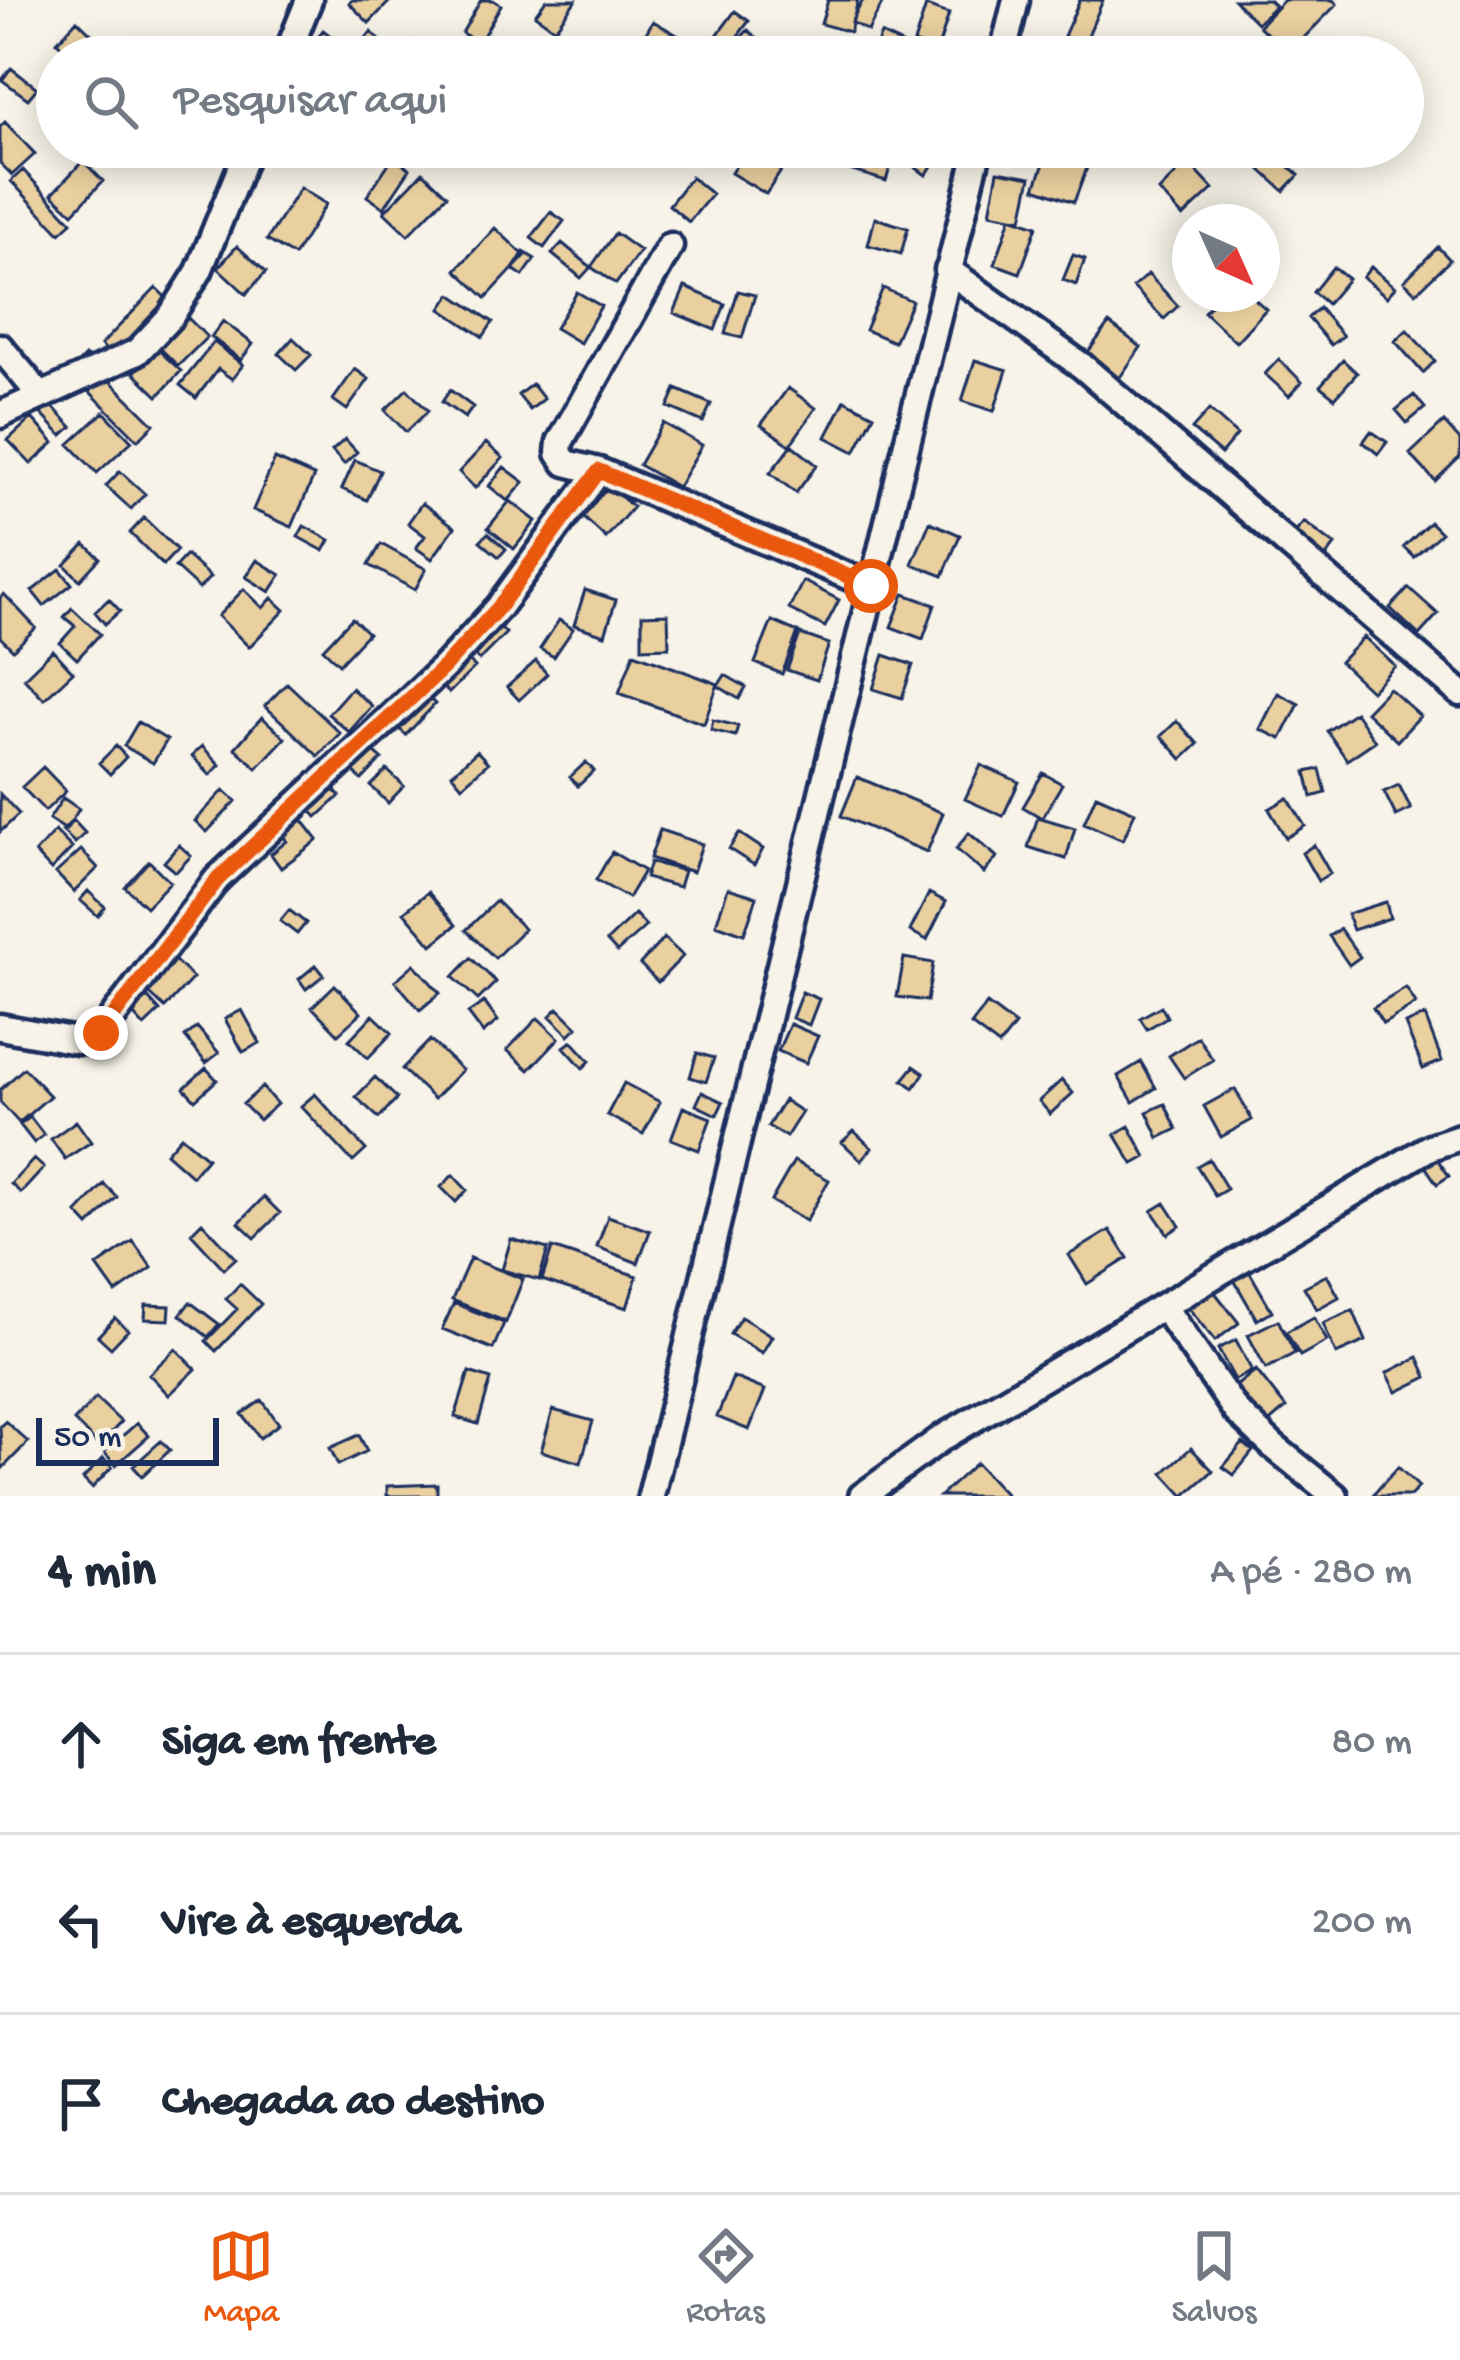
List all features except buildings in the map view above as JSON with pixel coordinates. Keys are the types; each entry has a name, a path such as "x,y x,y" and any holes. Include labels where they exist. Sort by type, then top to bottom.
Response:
{"street":[{"path":"294,36 309,0"},
{"path":"1007,36 1016,0"},
{"path":"0,415 137,352 171,316 199,271 241,168"},
{"path":"651,1496 974,168"},
{"path":"670,246 560,442 559,453 566,463 599,471 871,586"},
{"path":"948,270 1082,366 1460,693"},
{"path":"0,347 41,396"},
{"path":"0,1028 77,1041 89,1041 101,1033 218,879 444,667 499,607 599,471"},
{"path":"862,1496 941,1438 1430,1148 1460,1137"},
{"path":"1163,1306 1236,1412 1335,1496"}],"route":[{"path":"101,1033 218,879 444,667 499,607 599,471 871,586"}]}
